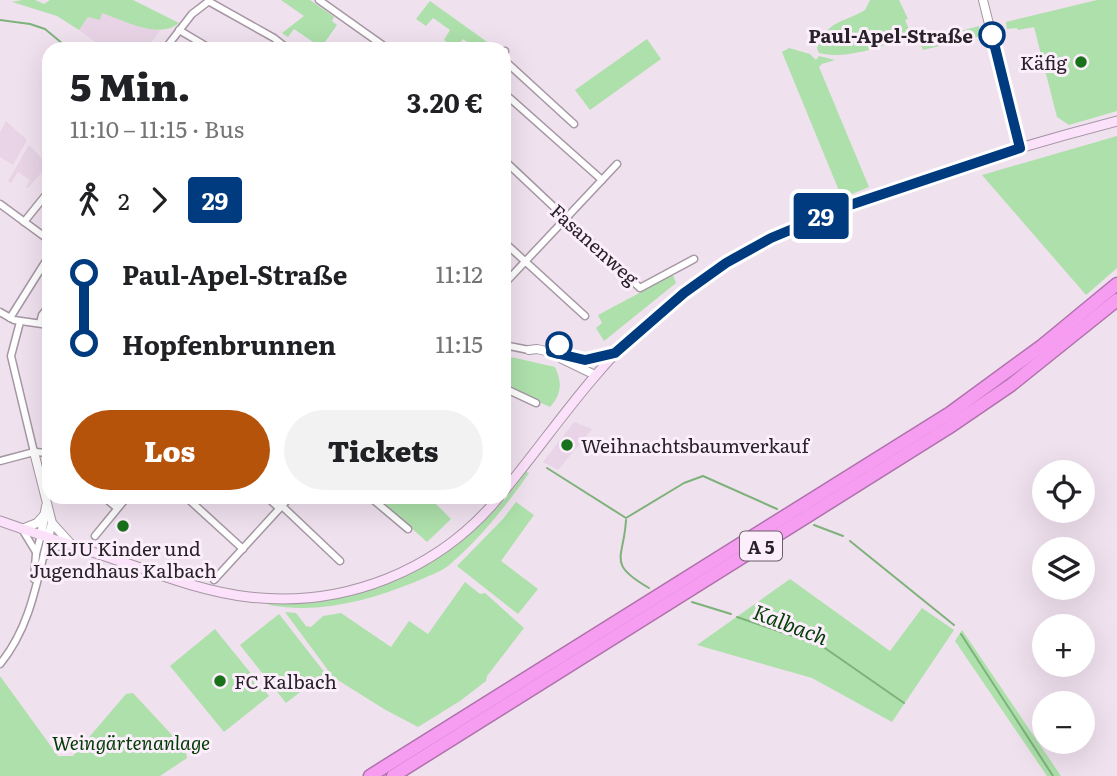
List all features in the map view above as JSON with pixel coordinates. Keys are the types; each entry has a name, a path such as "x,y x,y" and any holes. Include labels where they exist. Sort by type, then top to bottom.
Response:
{"highway":[{"name":"A 5","path":"370,776 950,413 1044,345 1117,284"},
{"name":"A 5","path":"393,776 948,428 1021,378 1117,300"}],"main road":[{"path":"511,482 615,353 684,293 726,263 771,238 859,202 1020,148 1117,121"},
{"path":"0,521 194,586 248,597 286,600 325,596 371,585 416,566 459,537 492,504"}],"street":[{"path":"319,0 378,42"},
{"path":"983,0 1020,148"},
{"path":"170,42 192,14 209,1 279,42"},
{"path":"179,30 199,42"},
{"path":"511,66 574,124"},
{"path":"511,99 602,180"},
{"path":"511,277 617,164"},
{"name":"Fasanenweg","path":"511,167 640,288 694,259"},
{"path":"24,222 42,200"},
{"path":"0,204 42,235"},
{"path":"511,249 585,316"},
{"path":"10,318 42,267"},
{"path":"0,312 20,322 40,323 42,315"},
{"path":"20,322 11,356 42,489"},
{"path":"511,346 584,364 615,353"},
{"path":"584,364 595,376"},
{"path":"584,364 585,387"},
{"path":"511,391 536,403"},
{"path":"0,461 34,452 42,453"},
{"path":"45,504 52,523 72,545"},
{"path":"112,504 117,508"},
{"path":"95,536 121,504"},
{"path":"194,504 243,549"},
{"path":"276,504 340,561"},
{"path":"214,580 283,504"},
{"path":"378,504 408,529"},
{"path":"34,591 35,548 22,529 40,521 46,508"},
{"path":"0,664 19,637 44,558 46,508"},
{"path":"36,554 52,523"},
{"path":"44,558 56,547 72,545"}],"shaded area":[{"path":"102,13 160,31 151,42 95,42 79,30 88,17"},
{"path":"6,121 27,140 13,165 0,157 0,132"},
{"path":"29,145 42,159 42,172 28,188 26,187 30,180 18,172 11,183 8,181"},
{"name":"Weihnachtsbaumverkauf","path":"574,422 592,429 558,470 543,462"}],"green space":[{"path":"35,0 44,4 50,0 133,0 179,23 171,28 151,29 102,13 100,20 88,17 79,30 57,16 12,2"},
{"path":"281,0 310,0 334,17 332,21 337,25 325,42 313,42 294,29 288,37 282,33 304,16"},
{"path":"870,0 899,0 908,19 905,20 911,34 909,37 842,55 819,53 817,48 826,32 836,23 865,10"},
{"path":"1097,0 1117,0 1117,111 1069,125 1057,117 1034,27 1007,29 1006,22"},
{"path":"430,1 487,42 467,42 463,39 461,42 447,42 444,40 450,30 433,18 426,26 416,19"},
{"path":"979,26 981,36 923,50 919,42"},
{"path":"647,39 661,59 590,110 575,90"},
{"path":"789,48 810,54 816,60 819,56 835,60 819,67 869,187 842,198 782,52"},
{"path":"1117,136 1117,268 1086,295 982,175"},
{"path":"673,275 676,283 604,341 596,328 602,323 598,315"},
{"path":"511,357 555,367 560,388 550,407 511,389"},
{"path":"526,472 529,473 511,498 511,491"},
{"path":"516,502 534,515 501,561 538,589 518,614 457,566"},
{"path":"385,504 436,504 451,519 427,542"},
{"path":"501,504 506,504 471,545 448,566 415,582 361,600 325,607 288,607 268,603 308,602 381,586 414,572 446,553 475,530"},
{"path":"790,579 890,651 922,608 954,630 892,722 812,678 697,645"},
{"path":"465,582 480,594 485,593 524,628 487,676 486,681 418,727 333,677 285,612 296,613 306,626 311,627 323,616 341,613 391,647 409,621 428,634"},
{"name":"FC Kalbach","path":"279,614 325,673 286,703 240,645"},
{"name":"FC Kalbach","path":"215,629 269,696 224,732 170,666"},
{"path":"962,630 1032,733 1032,754 955,641"},
{"name":"Weingärtenanlage","path":"0,676 58,756 73,756 126,694 133,693 185,749 187,758 160,776 0,776"},
{"path":"1032,754 1046,754 1061,776 1047,776"}],"waterway":[{"name":"Kalbach","path":"0,20 45,29 61,42"},
{"name":"Kalbach","path":"547,468 626,518 684,483 703,476 777,509"},
{"name":"Kalbach","path":"626,520 621,552 622,566 649,588"},
{"name":"Kalbach","path":"814,525 843,536"},
{"name":"Kalbach","path":"850,541 954,625"},
{"name":"Kalbach","path":"692,602 731,614"},
{"name":"Kalbach","path":"737,617 822,646 904,703"},
{"name":"Kalbach","path":"961,634 1053,776"}],"bus line":[{"name":"29","path":"559,345 551,352 585,360 615,353 684,293 726,263 771,238 850,205 1020,148 992,35"}],"place":[{"name":"Paul-Apel-Straße","path":"992,35"},
{"name":"Käfig","path":"1081,62"},
{"name":"Weihnachtsbaumverkauf","path":"567,445"},
{"name":"KIJU Kinder und Jugendhaus Kalbach","path":"123,526"},
{"name":"FC Kalbach","path":"220,681"}]}
